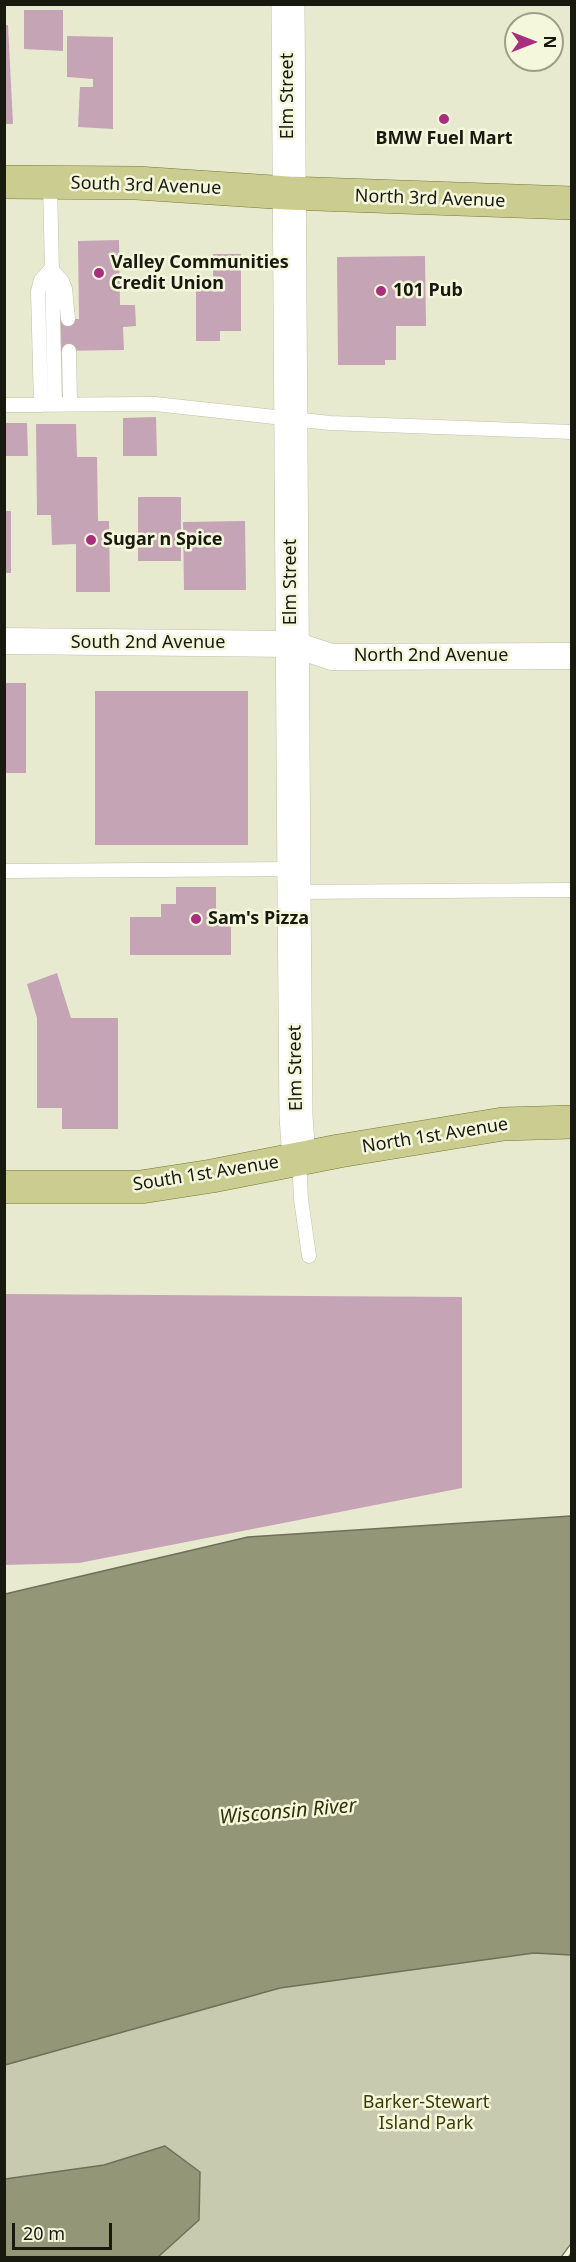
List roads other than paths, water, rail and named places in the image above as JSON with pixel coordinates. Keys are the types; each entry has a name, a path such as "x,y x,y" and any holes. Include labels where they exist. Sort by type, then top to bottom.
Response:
{"main road":[{"name":"South 3rd Avenue","path":"4,182 136,183 288,193"},
{"name":"North 3rd Avenue","path":"288,193 572,203"},
{"name":"North 1st Avenue","path":"299,1159 503,1124 572,1122"},
{"name":"South 1st Avenue","path":"4,1187 141,1187 299,1159"}],"street":[{"name":"Elm Street","path":"288,4 296,1116 299,1159"},
{"name":"South 2nd Avenue","path":"4,641 292,644"},
{"name":"North 2nd Avenue","path":"292,644 332,657 572,656"}],"lane":[{"path":"48,405 50,183"},
{"path":"51,269 66,289 68,319"},
{"path":"69,351 70,404"},
{"path":"4,405 155,404 330,423 572,432"},
{"path":"4,871 572,890"},
{"path":"299,1159 301,1199 309,1256"}],"water":[{"name":"Wisconsin River","path":"571,1516 571,1955 534,1953 280,1988 5,2065 5,1594 248,1537"},
{"path":"165,2146 200,2172 199,2220 158,2257 5,2257 5,2179 104,2165"}],"railway":[{"path":"564,2258 572,2247"}],"place":[{"name":"BMW Fuel Mart","path":"444,119"},
{"name":"Valley Communities Credit Union","path":"99,273"},
{"name":"101 Pub","path":"381,291"},
{"name":"Sugar n Spice","path":"91,540"},
{"name":"Sam's Pizza","path":"196,919"}],"park label":[{"name":"Barker-Stewart Island Park","path":"426,2113"}]}
